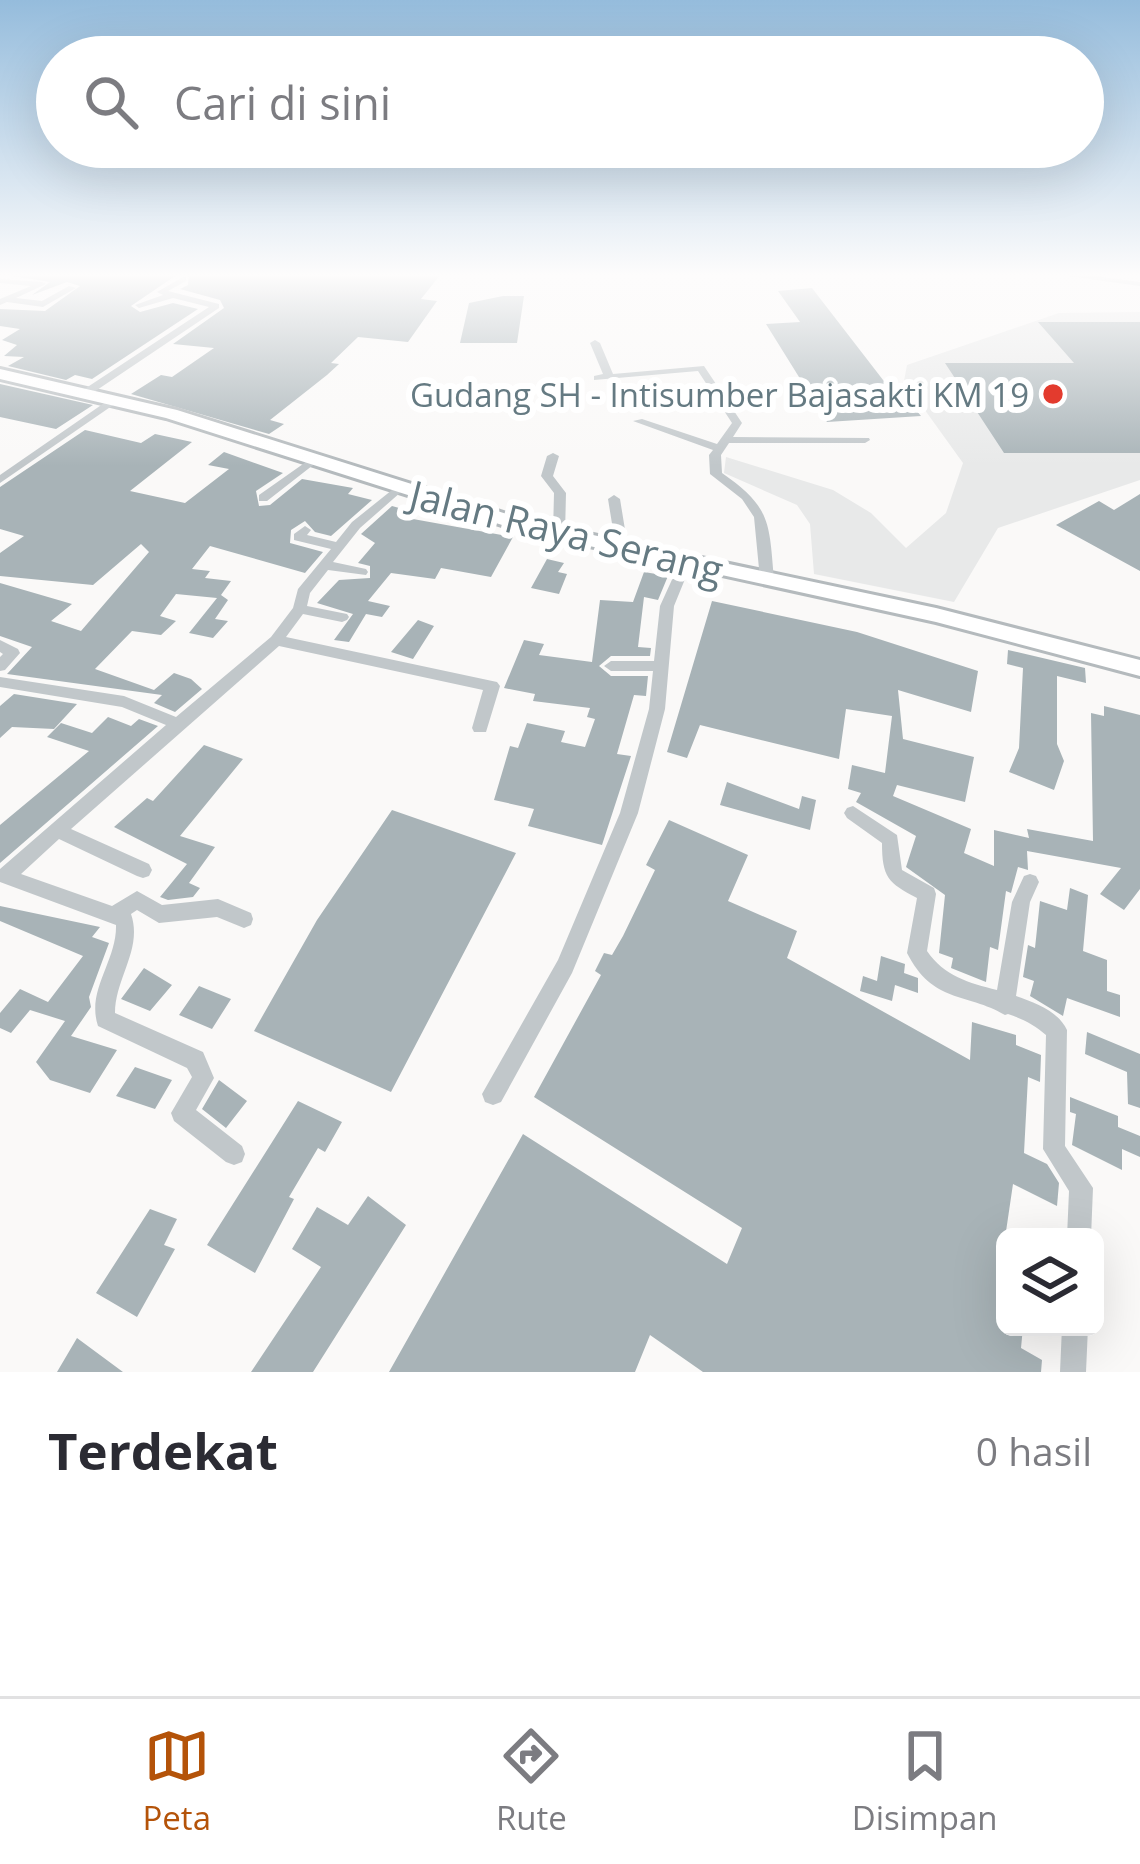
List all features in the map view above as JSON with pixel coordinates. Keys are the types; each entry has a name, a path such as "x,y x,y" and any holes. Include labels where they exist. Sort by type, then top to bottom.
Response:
{"highway":[{"name":"Jalan Raya Serang","path":"0,374 87,392 398,490 559,534 1140,668"}],"street":[{"path":"87,392 167,338"},
{"path":"596,343 603,377 701,368 737,422 722,444 716,474 749,494 757,507 767,579"},
{"path":"0,480 113,401"},
{"path":"638,421 722,444 865,440"},
{"path":"553,456 547,476 560,493 559,534"},
{"path":"263,498 313,460"},
{"path":"3,878 276,640 301,609 303,592 398,490"},
{"path":"614,499 622,548"},
{"path":"305,530 298,537 340,547"},
{"path":"493,1094 565,966 609,869 657,709 668,606 686,562"},
{"path":"325,565 361,572"},
{"path":"301,609 342,617"},
{"path":"276,640 492,686 480,728"},
{"path":"0,645 13,653 0,665"},
{"path":"611,666 660,666"},
{"path":"0,682 124,702 178,724"},
{"path":"853,813 891,840 889,861 897,880 926,894 917,952 922,964 938,980 1057,1030 1054,1149 1081,1187 1079,1228"},
{"path":"58,831 143,870"},
{"path":"3,878 118,914 128,927 103,990 105,1019 195,1060 203,1078 182,1113 234,1154"},
{"path":"1005,1005 1021,902 1030,882"},
{"path":"118,914 137,899 159,914 218,908 244,919"},
{"path":"1073,1372 1075,1336"}],"shaded area":[{"path":"986,338 1140,338 1140,480 998,528 954,602 814,574 810,524 797,505 724,473 726,457 833,490 871,513 906,548 946,513 963,463 904,381 907,365"}],"building":[{"path":"154,338 92,379 75,375 66,380 8,366 24,357 4,356 17,345 2,340"},
{"path":"181,338 357,338 331,363 339,364 270,420 284,424 269,434 131,394 161,375 172,377 214,348 173,344"},
{"path":"461,338 518,338 517,343 460,343"},
{"path":"775,338 851,338 890,389 899,389 921,416 827,422"},
{"name":"Gudang SH - Intisumber Bajasakti KM 19","path":"1052,338 1140,338 1140,453 1004,453 945,363 1074,363"},
{"path":"0,384 93,405 56,429 0,417"},
{"path":"85,430 141,443 155,434 192,442 130,491 185,503 229,469 208,465 224,452 283,473 256,491 259,506 270,505 302,479 353,488 348,494 372,500 331,536 315,532 305,521 291,530 290,543 323,552 305,573 210,546 192,569 210,571 205,578 231,581 221,595 228,600 215,619 228,621 213,638 189,633 217,598 176,594 160,616 176,621 161,635 132,631 95,669 154,690 174,673 191,679 202,689 175,712 154,703 162,695 7,674 32,647 0,636 0,583 72,604 51,621 81,631 149,552 141,544 93,585 0,576 0,553 24,536 0,529 0,487"},
{"path":"1140,494 1140,571 1056,525 1099,501 1114,510"},
{"path":"392,506 417,513 413,519 513,537 491,577 441,568 435,579 391,573 368,601 390,606 382,617 366,614 349,642 334,640 353,614 317,603 339,580 370,578 370,566 358,563 375,543 361,534"},
{"path":"547,559 564,563 558,572 567,574 559,594 531,588"},
{"path":"644,572 668,576 658,600 644,597 638,647 651,648 650,656 611,656 599,666 611,676 648,676 646,696 634,695 617,754 631,756 602,845 528,826 534,809 494,800 510,746 518,748 527,723 565,731 561,742 585,747 595,719 587,717 590,708 533,701 535,694 504,688 524,640 544,644 539,655 592,662 600,600 633,602"},
{"path":"712,601 857,632 978,671 971,712 898,690 903,739 974,757 965,802 897,785 893,796 971,829 964,853 994,866 994,830 1029,838 1027,829 1093,841 1091,713 1104,716 1104,706 1140,715 1140,889 1124,910 1100,894 1121,868 1027,851 1028,870 1018,867 1011,893 1006,891 998,950 990,947 986,982 951,968 953,958 939,953 945,895 906,867 916,836 856,802 861,793 848,789 852,765 885,773 892,716 846,709 839,759 700,725 687,758 667,752"},
{"path":"418,620 434,626 413,659 391,652"},
{"path":"1008,650 1085,668 1086,683 1057,676 1057,744 1064,761 1054,790 1009,772 1019,748 1023,668 1007,664"},
{"path":"14,694 77,704 54,729 12,727 0,738 0,706"},
{"path":"108,717 131,726 139,719 158,726 0,863 0,825 89,751 47,737 61,723 92,733"},
{"path":"204,745 243,759 180,836 215,847 189,883 200,888 193,897 168,900 160,897 187,864 114,827 147,798 153,801"},
{"path":"727,782 799,809 802,796 816,800 810,830 720,805"},
{"path":"392,810 516,853 391,1092 254,1031 317,920"},
{"path":"669,820 748,855 728,901 797,931 787,958 970,1060 972,1022 1016,1035 1016,1045 1041,1055 1040,1082 1028,1077 1024,1153 1047,1164 1059,1183 1057,1206 1013,1184 1006,1228 996,1228 996,1336 1022,1336 1021,1348 1042,1360 1041,1372 703,1372 650,1335 635,1372 389,1372 523,1134 727,1264 742,1228 534,1097 601,975 595,971 604,953 612,955 655,870 646,865"},
{"path":"1070,888 1088,895 1083,951 1107,960 1107,991 1120,995 1120,1017 1067,998 1063,1016 1030,996 1034,981 1023,977 1028,945 1035,948 1040,901 1067,910"},
{"path":"0,906 100,927 92,937 109,943 89,997 91,1007 71,1036 117,1050 90,1093 50,1080 36,1062 65,1021 30,1010 11,1033 0,1028 0,1013 20,989 48,1002 83,956 0,921"},
{"path":"881,956 905,964 904,973 918,978 918,993 895,985 892,1001 860,991 863,976 877,981"},
{"path":"144,968 172,985 150,1011 121,999"},
{"path":"199,986 231,999 212,1029 179,1015"},
{"path":"1087,1032 1140,1054 1140,1108 1128,1104 1127,1072 1085,1054"},
{"path":"135,1067 172,1080 155,1109 116,1096"},
{"path":"219,1080 247,1101 226,1128 202,1109"},
{"path":"1070,1097 1118,1116 1118,1127 1140,1136 1140,1157 1122,1149 1122,1170 1072,1145 1076,1114 1070,1112"},
{"path":"298,1101 342,1122 325,1152 318,1148 289,1197 294,1199 255,1273 207,1245"},
{"path":"368,1196 406,1225 313,1372 251,1372 321,1267 292,1249 317,1207 348,1225"},
{"path":"150,1209 177,1219 164,1245 175,1249 137,1317 96,1293"},
{"path":"77,1338 123,1372 57,1372"}],"place":[{"name":"Gudang SH - Intisumber Bajasakti KM 19","path":"1053,394"}]}
